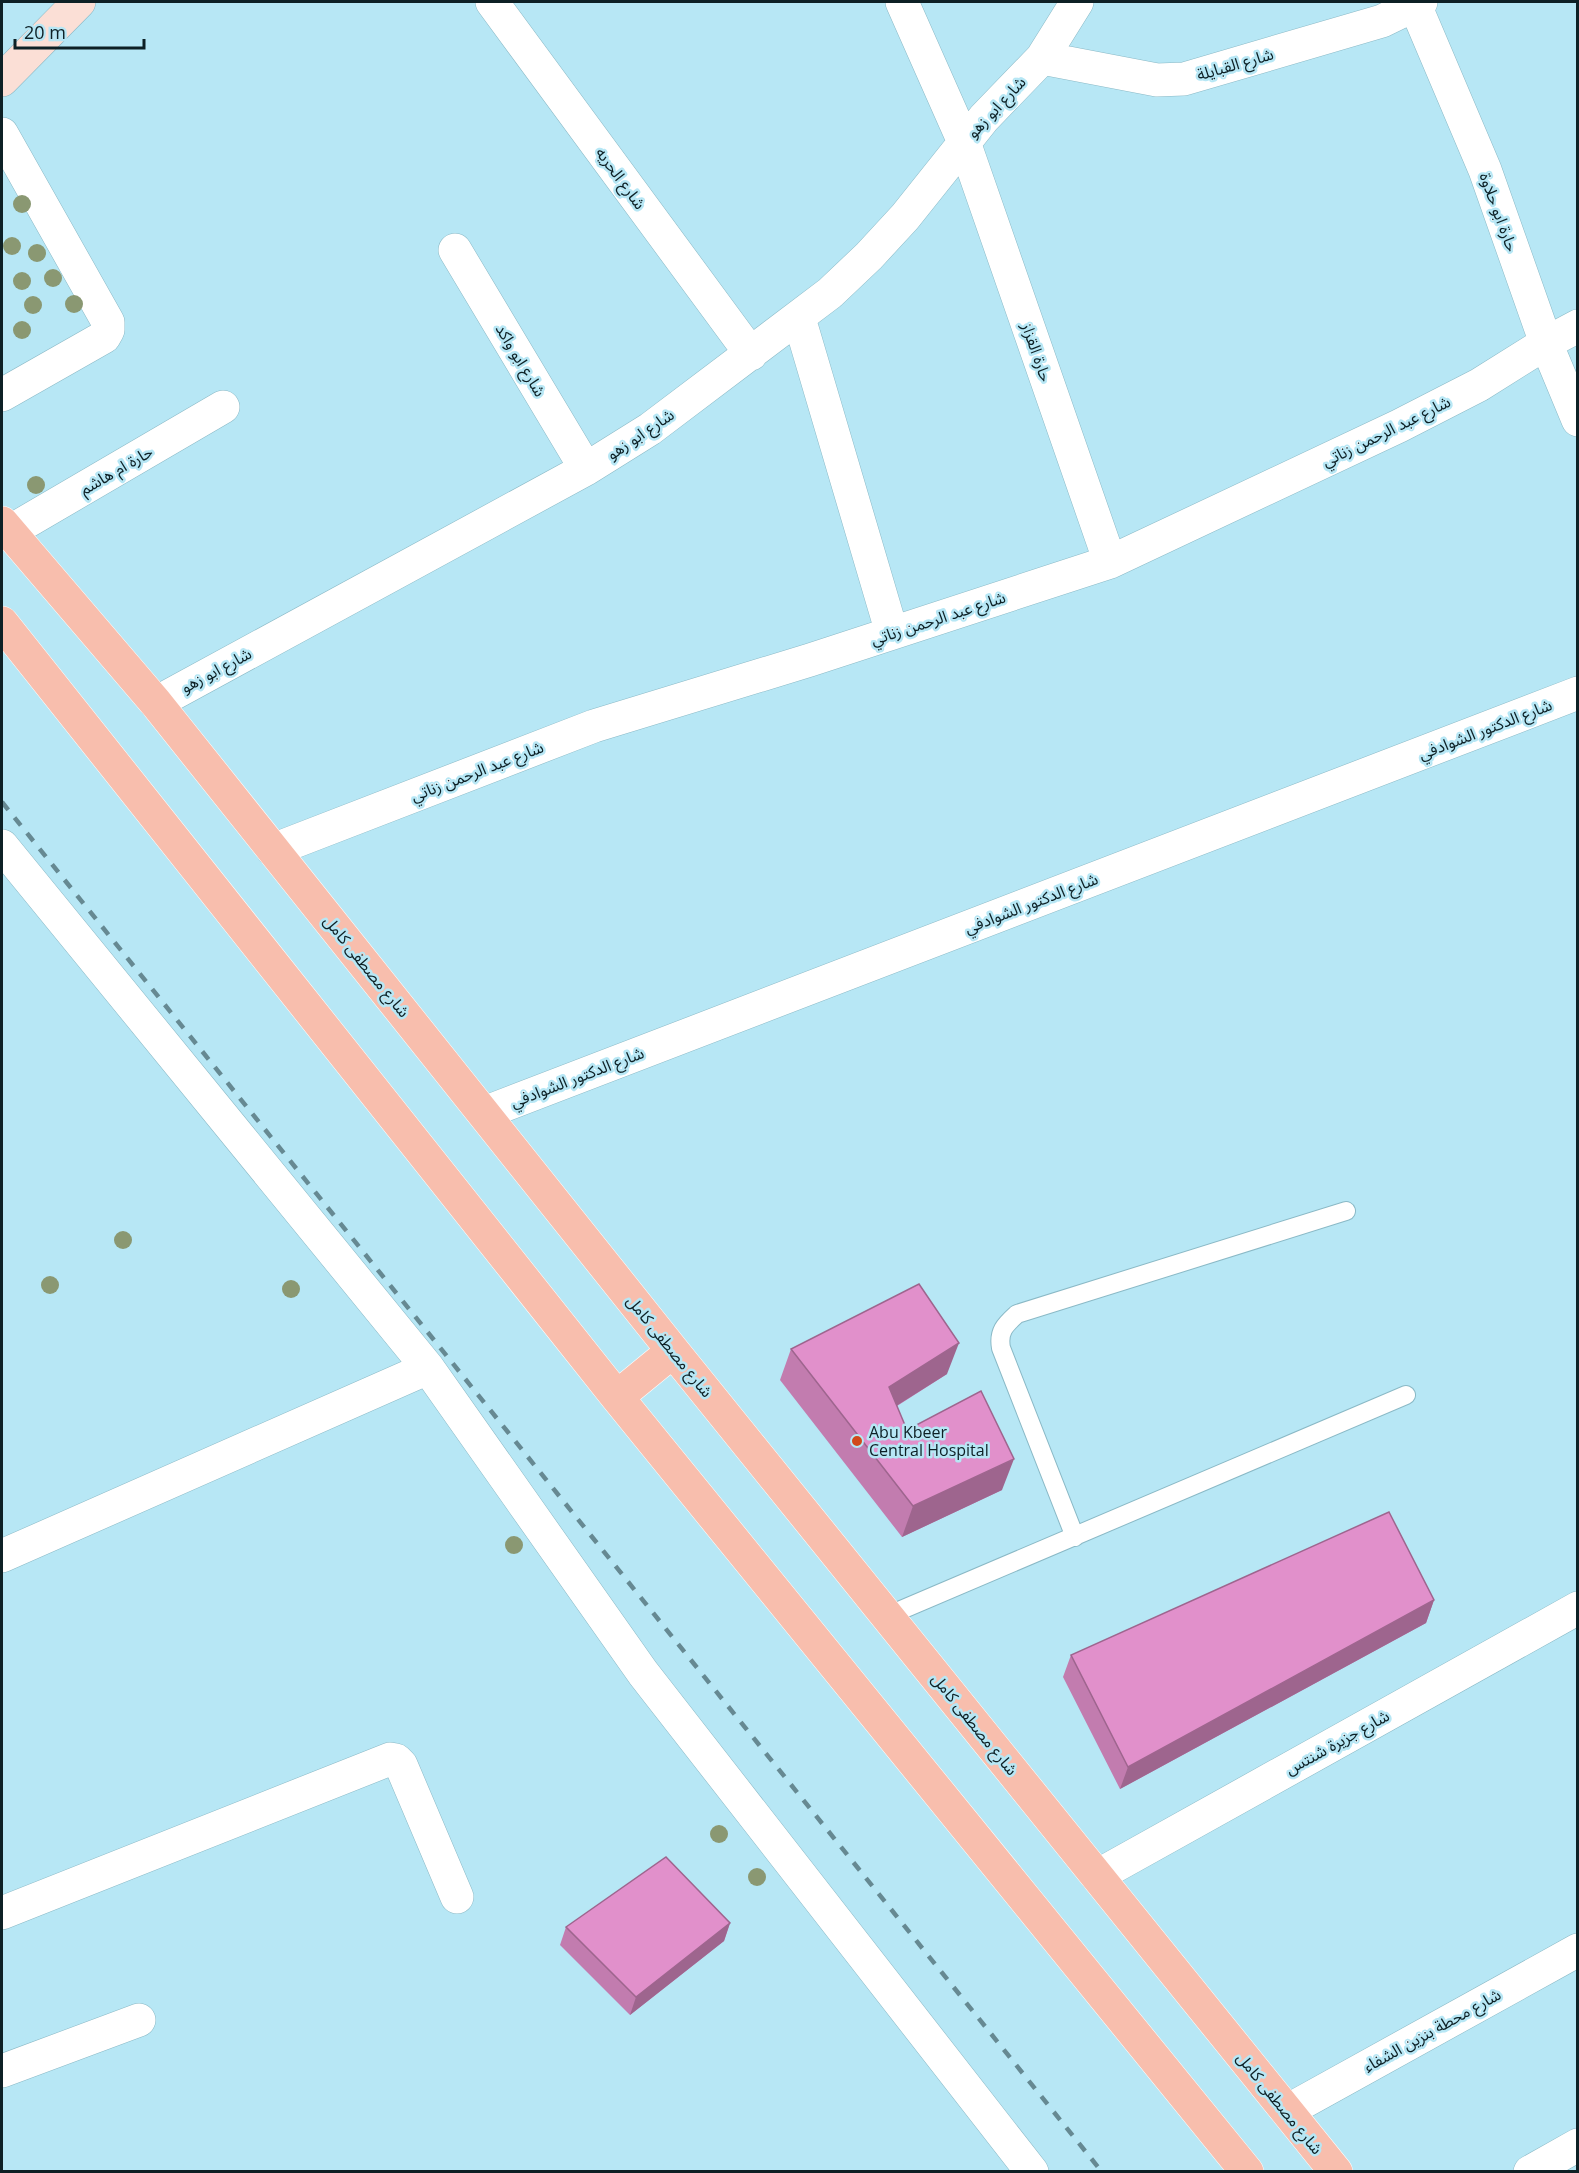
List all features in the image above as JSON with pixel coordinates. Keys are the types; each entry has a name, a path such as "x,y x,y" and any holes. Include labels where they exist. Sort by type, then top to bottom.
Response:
{"main road":[{"path":"2,80 71,5"},
{"name":"شارع مصطفى كامل","path":"5,528 156,703 673,1351 1336,2172"},
{"path":"2,623 617,1397 1247,2172"},
{"path":"617,1397 673,1351"}],"street":[{"name":"شارع الحريه","path":"492,2 751,354"},
{"name":"حارة القزاز","path":"902,2 964,141 1110,562"},
{"name":"شارع ابو زهو","path":"156,703 586,469 650,429 799,318 830,293 869,256 905,217 964,141 1042,58 1077,2"},
{"name":"شارع القبايلة","path":"1042,58 1157,80 1184,79 1382,21 1418,3"},
{"name":"حارة ابو حلاوة","path":"1418,3 1485,170 1546,343 1578,420"},
{"path":"2,134 108,322 108,330 98,342 2,395"},
{"name":"شارع ابو واكد","path":"455,250 586,469"},
{"path":"799,318 892,633"},
{"name":"شارع عبد الرحمن زناتي","path":"273,850 594,726 810,660 1110,562 1399,426 1479,385 1578,326"},
{"name":"حارة ام هاشم","path":"5,528 223,407"},
{"name":"شارع الدكتور الشوادفي","path":"484,1113 1578,693"},
{"path":"2,846 428,1368 643,1672 1032,2172"},
{"path":"2,1556 428,1368"},
{"name":"شارع جزيرة شنتس","path":"1097,1876 1578,1608"},
{"path":"2,1912 390,1759 396,1760 401,1765 457,1897"},
{"name":"شارع محطة بنزين الشفاء","path":"1287,2111 1578,1950"},
{"path":"2,2071 139,2020"},
{"path":"1530,2172 1578,2145"}],"lane":[{"path":"1075,1537 1001,1348 999,1339 1002,1327 1017,1314 1346,1211"},
{"path":"887,1616 1406,1395"}],"building":[{"path":"919,1284 959,1343 889,1387 907,1430 981,1391 1014,1459 913,1506 791,1349"},
{"path":"1389,1512 1434,1600 1128,1767 1071,1655"},
{"path":"666,1857 730,1923 636,1997 566,1927"}],"railway":[{"path":"2,802 1102,2172"}],"place":[{"name":"Abu Kbeer Central Hospital","path":"857,1441"}]}
